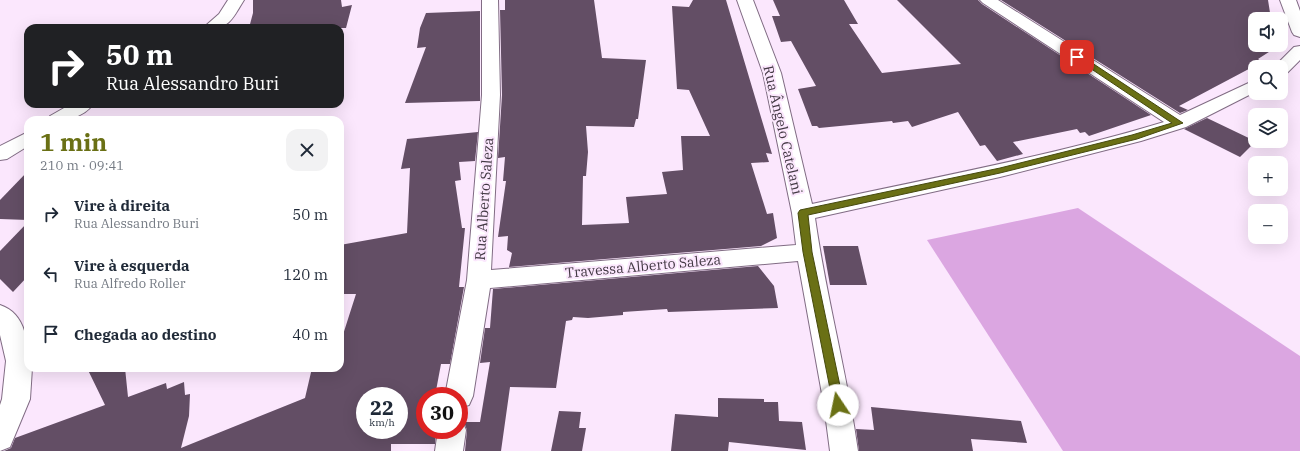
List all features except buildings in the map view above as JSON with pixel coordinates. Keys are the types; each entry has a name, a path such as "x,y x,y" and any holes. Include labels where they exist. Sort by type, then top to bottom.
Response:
{"street":[{"path":"216,24 225,17 236,0"},
{"name":"Rua Alberto Saleza","path":"460,387 479,280 491,95 490,0"},
{"name":"Rua Ângelo Catelani","path":"745,0 772,72 803,213 808,252 838,405 844,451"},
{"path":"988,0 1179,123"},
{"path":"1288,0 1300,32"},
{"path":"1288,62 1300,51"},
{"path":"803,213 1000,170 1134,137 1179,123 1248,89"},
{"path":"64,116 77,108"},
{"path":"0,154 24,140"},
{"name":"Travessa Alberto Saleza","path":"479,280 808,252"},
{"path":"0,315 11,328 19,361 16,399 0,438"},
{"path":"449,451 451,439"}],"shaded area":[{"path":"1078,208 1300,356 1300,451 1063,451 927,240"}],"route":[{"path":"838,405 808,252 803,213 1000,170 1134,137 1179,123 1077,57"}]}
